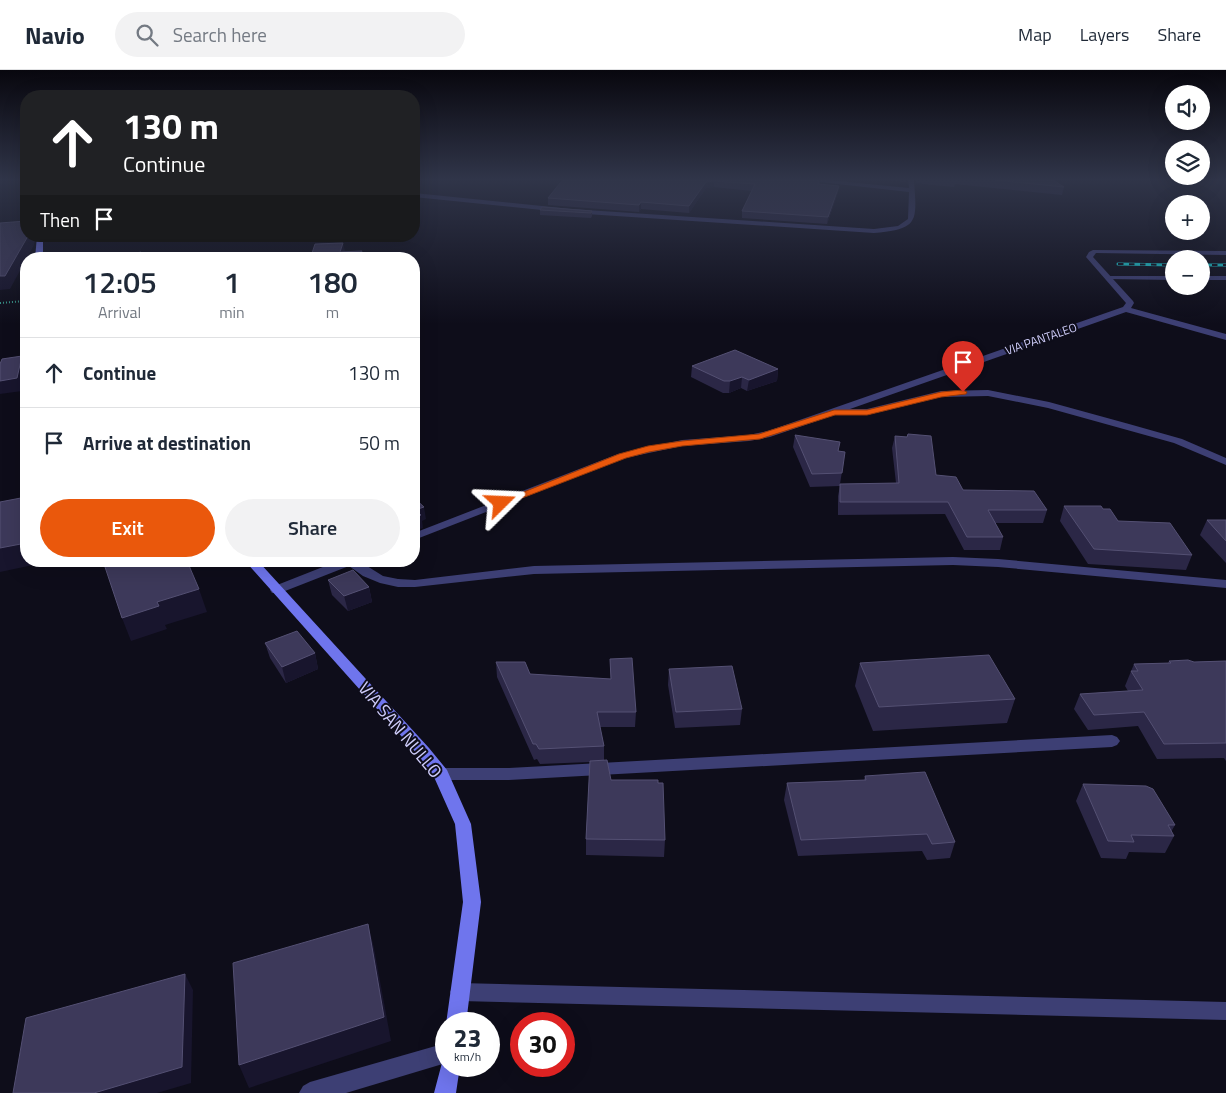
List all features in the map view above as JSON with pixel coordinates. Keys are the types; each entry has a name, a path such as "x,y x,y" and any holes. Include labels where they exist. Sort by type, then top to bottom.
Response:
{"street":[{"path":"813,228 860,231 898,228"},
{"path":"1226,253 1107,250 1091,253 1089,257 1110,278 1130,303 1126,309 1226,337"},
{"name":"VIA PANTALEO","path":"420,535 622,456 682,443 749,438 770,434 1126,309"},
{"path":"834,412 867,412 941,394 988,393 1049,405 1178,441 1226,462"},
{"path":"358,567 367,575 376,579 398,583 424,583 530,570 967,561 1226,584"},
{"name":"VIA SAN NULLO","path":"256,567 418,745 441,774 463,824 472,902 458,1012"},
{"path":"276,590 335,567"},
{"path":"441,774 508,774 1112,741"},
{"path":"460,992 1226,1011"},
{"path":"310,1093 435,1056"},
{"path":"446,1093 448,1077"}],"lane":[{"path":"1110,278 1165,278"},
{"path":"1210,278 1226,278"}],"path":[{"path":"0,303 20,301"}],"building":[{"path":"0,228 20,228 20,242 25,242 5,276 0,276"},
{"path":"343,243 340,252 312,252 315,244"},
{"path":"735,350 778,369 749,380 742,377 724,381 692,366"},
{"path":"20,356 17,378 0,381 0,364 2,359"},
{"path":"908,434 931,436 936,475 956,477 963,490 1034,491 1047,510 988,510 1003,537 967,537 948,502 840,502 840,484 899,483 895,436 907,437"},
{"path":"795,435 840,442 838,451 845,452 842,473 812,474"},
{"path":"20,498 20,544 0,548 0,502"},
{"path":"1064,506 1101,506 1103,509 1110,509 1118,521 1170,523 1192,555 1094,549"},
{"path":"1207,520 1226,520 1226,541"},
{"path":"105,567 190,567 199,589 157,602 159,606 122,618"},
{"path":"353,570 369,587 344,596 328,580"},
{"path":"297,631 315,653 282,667 265,643"},
{"path":"989,655 1015,699 879,707 860,663"},
{"path":"632,658 636,712 597,712 604,746 539,749 536,744 533,744 496,662 525,662 530,674 611,679 610,659"},
{"path":"1188,660 1194,662 1226,661 1226,743 1164,744 1144,712 1094,715 1080,694 1143,690 1131,671 1138,671 1134,664 1171,663 1169,661"},
{"path":"732,666 742,709 676,712 669,669"},
{"path":"607,760 611,780 658,780 658,783 663,783 665,840 586,839 590,761"},
{"path":"925,772 955,842 932,844 927,834 801,840 787,783 866,780 865,776"},
{"path":"1083,784 1146,786 1153,789 1175,825 1168,825 1174,836 1131,835 1134,842 1108,841"},
{"path":"368,924 384,1017 239,1065 233,963"},
{"path":"185,974 182,1067 94,1093 13,1093 26,1018"}],"railway":[{"path":"1118,264 1165,265"},
{"path":"1210,265 1226,265"}],"route":[{"path":"501,503 622,456 648,449 682,443 749,438 770,434 834,412 867,412 941,394 963,392"}]}
